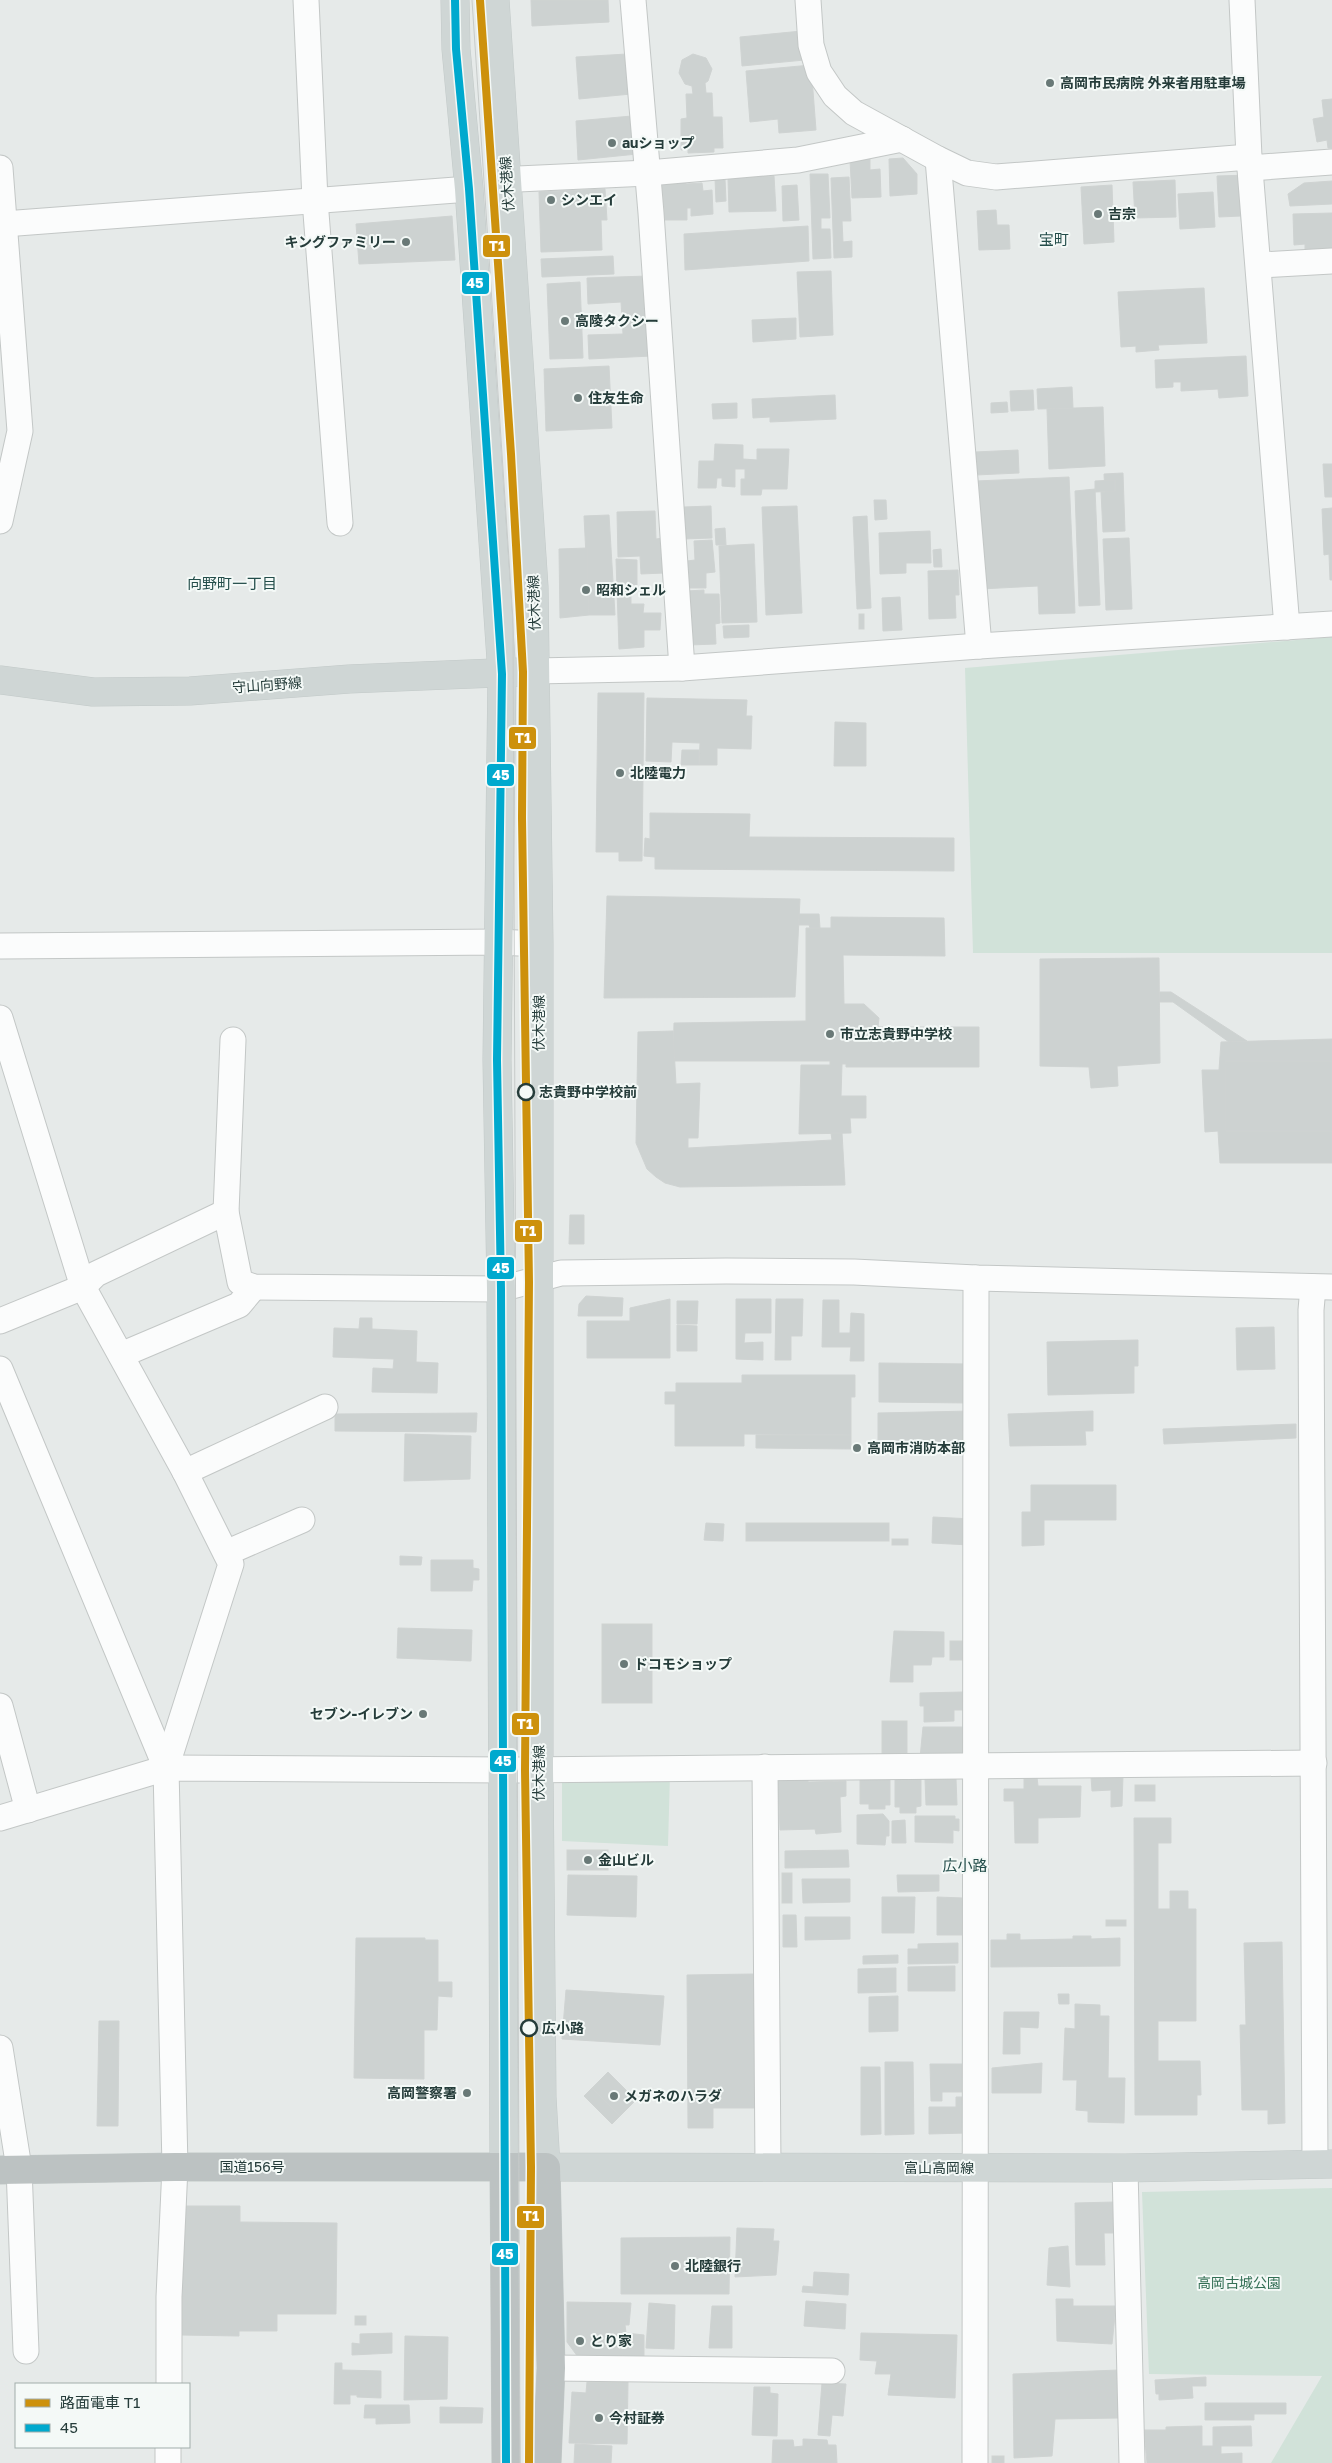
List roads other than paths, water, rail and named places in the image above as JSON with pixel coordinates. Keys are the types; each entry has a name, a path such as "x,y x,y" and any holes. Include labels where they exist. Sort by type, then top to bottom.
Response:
{"highway":[{"name":"国道156号","path":"10,2169 546,2167"},
{"path":"546,2167 551,2368 547,2463"},
{"path":"504,2168 506,2463"}],"main road":[{"path":"455,0 456,49 469,188 502,674 497,1060 501,1289 504,2168"},
{"name":"伏木港線","path":"495,0 534,587 540,944 538,1280 539,1768 542,2097 546,2167"},
{"name":"守山向野線","path":"0,680 93,692 190,691 349,680 535,671"},
{"name":"富山高岡線","path":"546,2167 1125,2168 1324,2164"}],"street":[{"path":"306,0 315,200 340,523"},
{"path":"633,0 648,173 682,668"},
{"path":"808,0 811,45 819,72 835,96 854,113 968,174 996,177 1250,163 1332,162"},
{"path":"1242,0 1250,163 1287,627"},
{"path":"518,178 648,173 798,160 902,139"},
{"path":"938,159 979,646"},
{"path":"0,168 20,431 0,521"},
{"path":"4,224 469,188"},
{"path":"1259,265 1332,261"},
{"path":"535,671 682,668 979,646 1332,624"},
{"path":"0,946 500,942 540,944"},
{"path":"0,1018 9,1075 83,1287 185,1472 231,1564 166,1768 174,2167 169,2296 169,2383"},
{"path":"232,1040 226,1212 240,1282 254,1287 501,1289 561,1273 726,1271 854,1272 976,1278 1323,1287 1311,1310 1314,1763 1324,2164"},
{"path":"0,1321 83,1287 96,1274 226,1212"},
{"path":"975,2463 974,1766 976,1278"},
{"path":"121,1355 239,1305 254,1287"},
{"path":"0,1369 166,1768"},
{"path":"185,1472 326,1407"},
{"path":"226,1553 302,1520"},
{"path":"0,1706 28,1810"},
{"path":"0,1818 166,1768 503,1769 1314,1763"},
{"path":"765,1767 768,2167"},
{"path":"0,2048 26,2351"},
{"path":"1125,2168 1132,2463"},
{"path":"551,2368 832,2371"},
{"path":"168,2448 168,2463"}],"tram line":[{"path":"472,0 513,620 520,2463"},
{"name":"T1","path":"480,0 511,454 523,672 522,818 529,1282 525,1770 531,2167 529,2463"}],"place":[{"name":"高岡市民病院 外来者用駐車場","path":"1050,83"},
{"name":"auショップ","path":"612,143"},
{"name":"シンエイ","path":"551,200"},
{"name":"吉宗","path":"1098,214"},
{"name":"キングファミリー","path":"406,242"},
{"name":"高陵タクシー","path":"565,321"},
{"name":"住友生命","path":"578,398"},
{"name":"昭和シェル","path":"586,590"},
{"name":"北陸電力","path":"620,773"},
{"name":"市立志貴野中学校","path":"830,1034"},
{"name":"志貴野中学校前","path":"526,1092"},
{"name":"高岡市消防本部","path":"857,1448"},
{"name":"ドコモショップ","path":"624,1664"},
{"name":"セブン-イレブン","path":"423,1714"},
{"name":"金山ビル","path":"588,1860"},
{"name":"広小路","path":"529,2028"},
{"name":"高岡警察署","path":"467,2093"},
{"name":"メガネのハラダ","path":"614,2096"},
{"name":"北陸銀行","path":"675,2266"},
{"name":"とり家","path":"580,2341"},
{"name":"今村証券","path":"599,2418"}],"district":[{"name":"宝町","path":"1054,240"},
{"name":"向野町一丁目","path":"232,584"},
{"name":"広小路","path":"965,1866"}],"park label":[{"name":"高岡古城公園","path":"1239,2283"}]}
